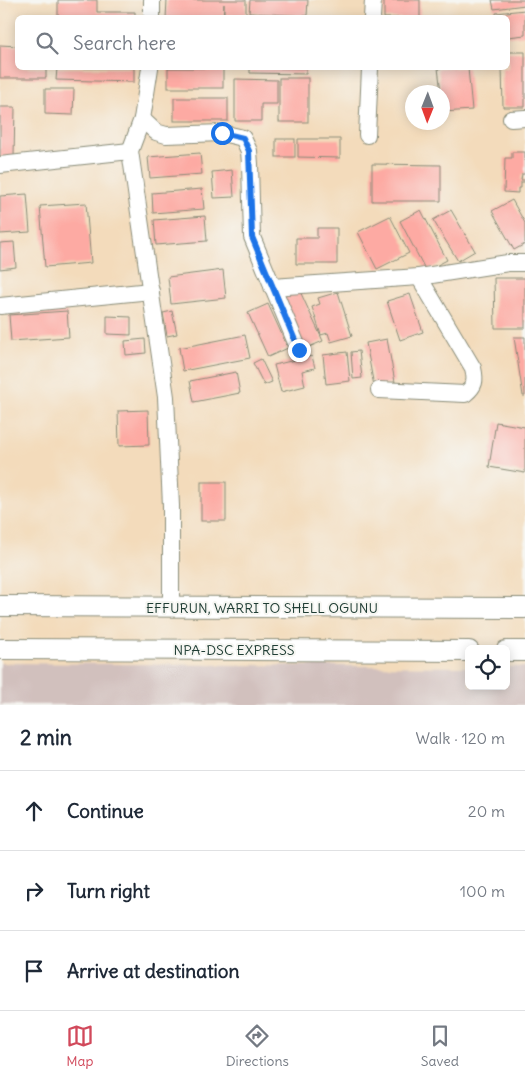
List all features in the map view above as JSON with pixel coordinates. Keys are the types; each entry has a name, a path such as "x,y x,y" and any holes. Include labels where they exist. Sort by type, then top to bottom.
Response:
{"main road":[{"name":"EFFURUN, WARRI TO SHELL OGUNU","path":"0,606 525,608"},
{"name":"NPA-DSC EXPRESS","path":"0,649 465,651"},
{"path":"510,651 525,651"}],"street":[{"path":"152,0 152,15"},
{"path":"372,15 373,0"},
{"path":"150,70 142,119 130,151 166,397 171,506 171,608"},
{"path":"367,135 370,70"},
{"path":"142,119 156,132 166,135 222,133 243,138 249,151 252,237 299,350"},
{"path":"0,165 130,151"},
{"path":"272,287 418,277 508,263 525,263"},
{"path":"379,390 466,394 474,387 476,379 474,368 418,277"},
{"path":"0,306 151,291"}],"shaded area":[{"path":"0,663 465,667 465,690 510,690 510,667 525,667 525,705 0,705"}],"building":[{"path":"58,0 97,0 97,12 135,12 135,15 58,15"},
{"path":"167,0 246,0 246,15 224,15 224,4 223,15 166,15"},
{"path":"250,0 308,0 307,15 249,13"},
{"path":"384,0 420,0 420,15 384,15"},
{"path":"492,0 525,0 525,5 494,9"},
{"path":"525,10 525,35 510,37 510,15 496,15 496,13"},
{"path":"0,45 15,46 15,70 46,70 46,78 0,78"},
{"path":"510,52 525,52 525,107 503,107 502,70 510,70"},
{"path":"57,70 134,70 134,82 56,80"},
{"path":"168,70 223,70 223,88 168,88"},
{"path":"250,70 306,70 306,74 250,73"},
{"path":"438,70 468,70 472,110 450,112 450,85 440,85"},
{"path":"279,78 308,78 308,122 279,122"},
{"path":"235,79 277,80 277,104 261,104 261,121 235,121"},
{"path":"45,89 74,89 73,115 45,114"},
{"path":"174,98 228,98 228,121 174,121"},
{"path":"0,107 15,107 14,157 0,157"},
{"path":"276,139 295,139 295,157 276,157"},
{"path":"298,139 340,139 340,158 298,157"},
{"path":"512,152 525,152 525,174 522,174 521,180 525,180 525,182 521,182 521,188 518,188 518,193 504,192 505,158 512,158"},
{"path":"200,153 202,174 150,178 148,157"},
{"path":"372,164 441,165 441,201 372,201"},
{"path":"232,170 234,197 214,198 212,172"},
{"path":"202,189 204,209 153,213 152,193"},
{"path":"27,194 30,232 0,234 0,196"},
{"path":"512,200 525,223 525,244 514,250 492,211"},
{"path":"86,203 91,263 45,267 40,206"},
{"path":"421,210 447,260 426,271 400,221"},
{"path":"451,210 475,251 458,261 433,220"},
{"path":"205,216 207,241 156,245 154,220"},
{"path":"390,216 409,253 377,269 358,232"},
{"path":"317,228 337,228 337,264 296,264 296,238 317,238"},
{"path":"14,242 16,267 0,269 0,243"},
{"path":"223,270 226,298 171,304 168,277"},
{"path":"494,278 525,278 525,328 495,328"},
{"path":"298,287 323,341 302,350 278,296"},
{"path":"338,292 352,336 331,342 328,333 321,335 312,307 320,304 318,298"},
{"path":"410,294 423,332 400,340 387,301"},
{"path":"268,304 288,348 268,357 248,313"},
{"path":"67,311 69,337 11,341 9,315"},
{"path":"172,311 177,334 167,336 163,313"},
{"path":"107,316 131,317 131,335 107,334"},
{"path":"245,335 250,358 183,371 179,348"},
{"path":"514,337 525,337 525,396 523,396"},
{"path":"145,339 146,353 126,355 125,341"},
{"path":"387,339 395,382 374,386 366,343"},
{"path":"359,351 362,378 353,379 351,352"},
{"path":"347,352 350,381 326,384 323,355"},
{"path":"312,356 315,368 302,371 305,386 281,392 274,365"},
{"path":"261,359 272,382 264,385 253,363"},
{"path":"236,372 240,393 194,402 190,381"},
{"path":"148,410 149,445 119,446 118,411"},
{"path":"496,422 525,427 525,473 489,467"},
{"path":"201,482 226,482 226,521 201,521"}],"route":[{"path":"222,133 243,138 249,151 252,237 299,350"}]}
